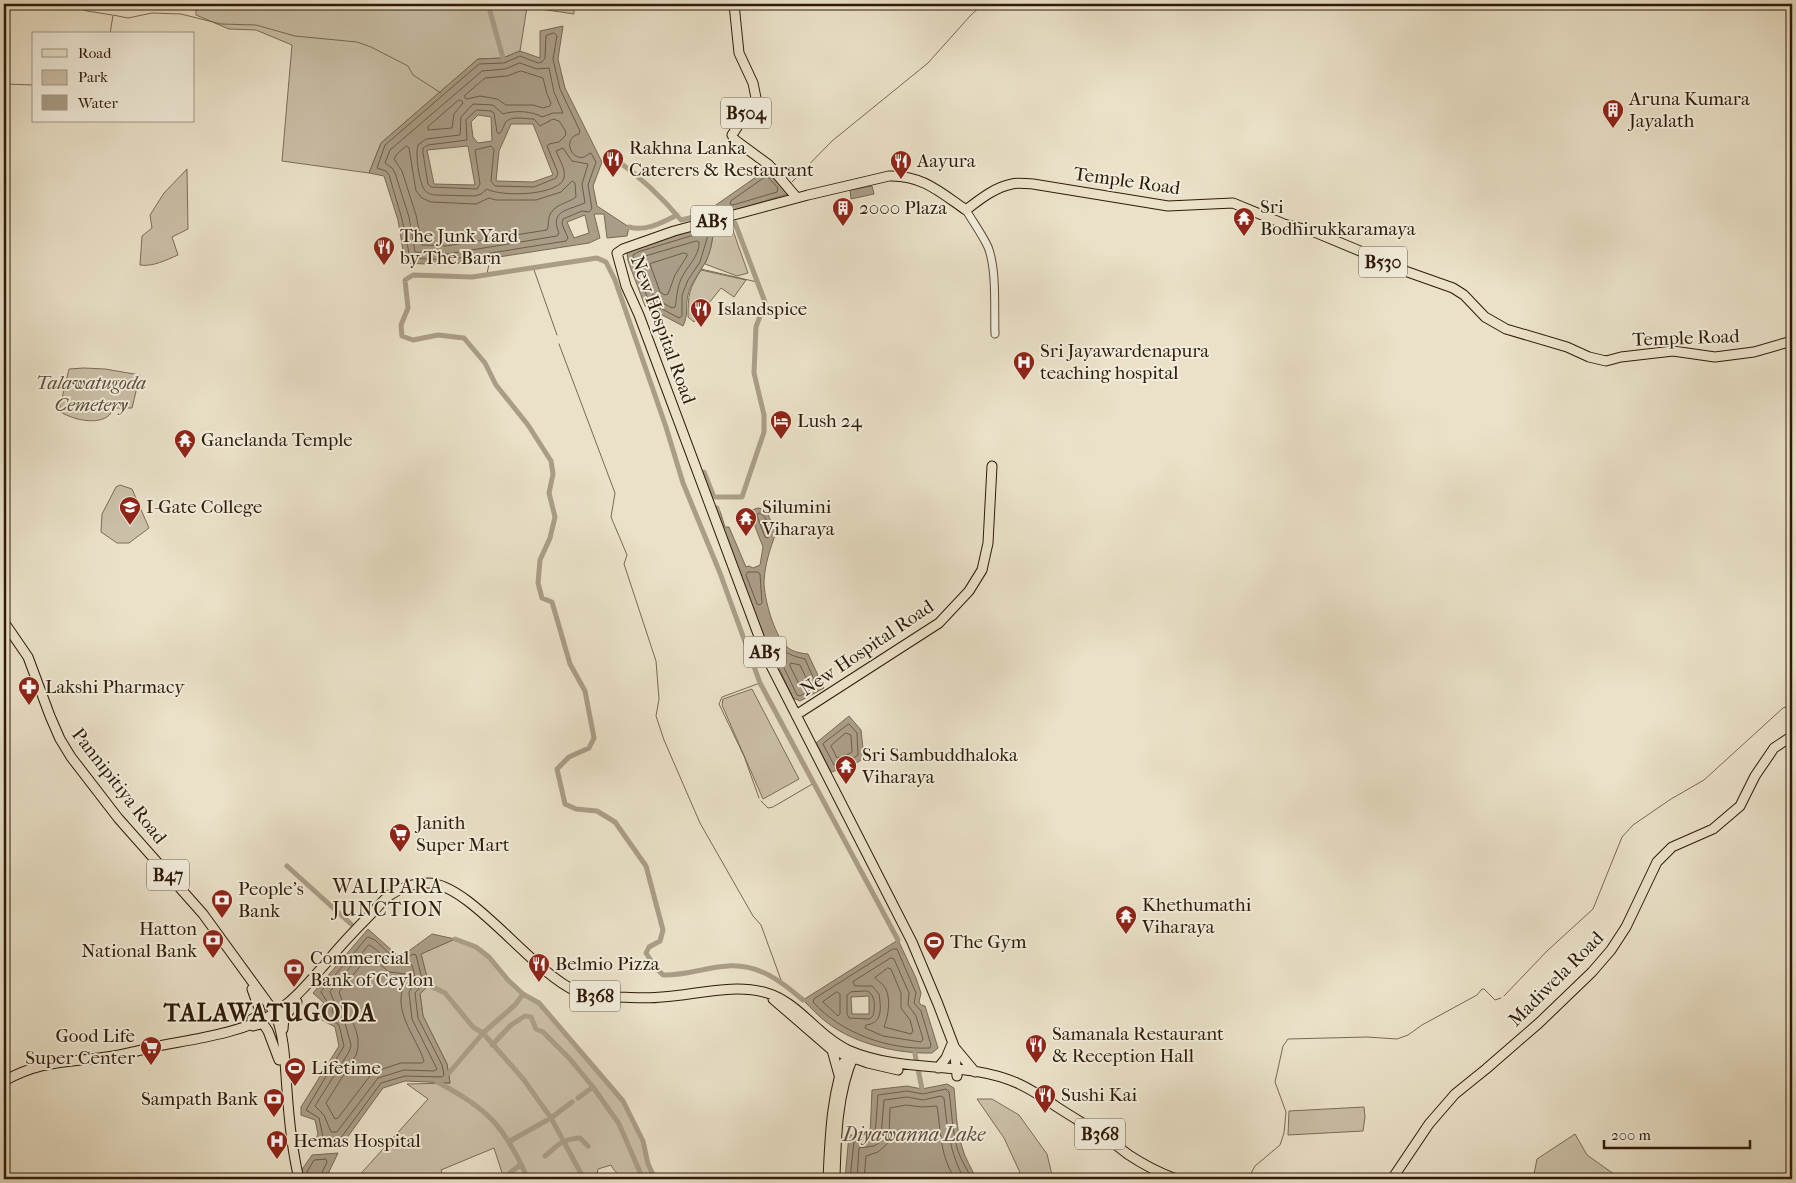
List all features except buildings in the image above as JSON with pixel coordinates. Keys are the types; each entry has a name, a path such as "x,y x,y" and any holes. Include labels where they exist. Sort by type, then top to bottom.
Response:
{"main road":[{"name":"B504","path":"734,4 740,53 753,83 756,98 732,135 735,140 769,165 797,198"},
{"name":"New Hospital Road","path":"955,1073 950,1035 912,942 767,658 639,314 626,286 617,254 623,249 657,236 797,198 889,176 925,182 966,210"},
{"name":"Temple Road","path":"966,210 987,194 1013,183 1088,192 1168,206 1233,203 1284,224 1312,231 1388,264 1453,288 1464,295 1485,318 1506,329 1567,347 1588,357 1606,361 1621,357 1673,351 1715,357 1754,352 1792,341"},
{"name":"New Hospital Road","path":"796,715 939,623 969,592 982,570 988,543 992,466"},
{"name":"Pannipitiya Road","path":"4,622 28,657 50,716 60,739 71,757 118,818 203,914 250,977 272,1015 286,1146 293,1179"},
{"name":"Pannipitiya Road","path":"4,630 24,663 53,739 67,760 114,821 199,917 278,1022 283,1046 290,1136 299,1179"},
{"name":"Madiwela Road","path":"1392,1179 1429,1124 1454,1094 1486,1070 1538,1023 1592,972 1611,950 1626,927 1657,862 1672,847 1712,829 1740,806 1755,776 1774,748 1792,736"},
{"name":"B368","path":"272,1015 293,999 389,896 403,889 429,882 440,884 460,894 545,970 580,993 592,996 659,998 728,989 750,989 766,992 786,1001 822,1034 868,1063 955,1073 975,1072 1014,1082 1033,1091 1155,1171 1176,1179"},
{"path":"250,977 277,1003 284,1002 307,984"},
{"path":"283,1046 284,1017 298,1000 307,984"},
{"path":"237,1028 260,1013 252,989"},
{"name":"B368","path":"766,992 832,1050 900,1067"},
{"path":"4,1081 35,1066 70,1060 108,1057 214,1035 272,1015"},
{"path":"237,1028 257,1024 264,1026 268,1031 278,1060"},
{"path":"952,1046 975,1072"},
{"name":"AB5","path":"938,1068 952,1046"},
{"path":"832,1050 843,1074 837,1133 835,1179"},
{"path":"828,1179 831,1130 843,1074 851,1054"},
{"path":"843,1074 868,1063"},
{"name":"B368","path":"926,1070 938,1068 974,1078 994,1076"}],"street":[{"name":"New Hospital Road","path":"966,210 984,241 992,262 995,334"}],"green space":[{"path":"196,4 574,4 574,14 527,7 520,51 503,58 478,59 381,143 369,173 282,161 292,45 256,30 229,29 196,15"},
{"path":"187,169 188,229 172,237 178,255 155,264 140,265 142,236 152,228 150,215 164,193"},
{"path":"730,222 748,273 737,276 705,264 711,247 714,229"},
{"path":"701,270 746,280 734,297 721,288 694,322 688,317 689,297 694,282"},
{"name":"Talawatugoda Cemetery","path":"69,369 105,369 140,375 132,408 115,408 107,417 96,421 76,419 59,411"},
{"path":"120,485 132,489 149,528 129,543 117,543 101,532 102,514 116,487"},
{"path":"752,689 799,779 763,799 722,705 723,699"},
{"path":"455,939 476,947 489,957 508,980 523,994 539,1003 623,1101 643,1141 648,1164 655,1179 630,1179 619,1175 611,1165 598,1169 596,1179 504,1179 494,1148 441,1170 444,1179 356,1179 428,1099 407,1084 450,1083 447,1064 423,1016 420,994 429,985 421,954"},
{"path":"977,1099 992,1099 1019,1115 1047,1154 1053,1179 1023,1179 1004,1138"},
{"path":"1364,1107 1363,1131 1288,1135 1289,1111"},
{"path":"1575,1134 1587,1155 1621,1179 1533,1179 1537,1159"}],"water":[{"path":"563,26 558,59 565,88 602,162 593,186 597,206 629,227 627,236 607,238 604,214 594,214 600,238 589,243 447,265 405,263 398,220 384,176 369,173 381,143 478,59 503,58 520,51 540,58 540,31","holes":["478,115 491,117 492,141 478,143 473,137 471,122","511,124 533,124 553,175 533,182 496,181 499,151","468,146 475,185 434,184 427,150","585,215 589,233 574,238 567,222"]},
{"path":"769,168 788,194 705,219 703,214"},
{"path":"872,186 874,194 851,199 850,190"},
{"path":"705,227 714,229 711,246 707,259 689,290 686,318 683,326 645,306 628,261 627,252 636,247"},
{"path":"758,508 766,510 776,533 765,569 764,581 768,606 774,625 788,648 796,652 808,654 824,688 800,701 793,698 764,636 716,512 720,511 725,527 729,527 746,567 753,568 760,565 763,547 749,511"},
{"path":"849,716 861,730 864,758 852,766 831,772 816,743"},
{"path":"368,929 397,955 406,953 432,934 455,939 421,954 429,985 420,994 423,1016 447,1064 450,1083 405,1081 383,1088 341,1146 315,1141 318,1134 315,1120 301,1115 301,1107 339,1046 335,1027 313,1015 324,1003 313,993"},
{"path":"898,940 916,978 921,993 919,1002 925,1006 938,1048 932,1053 905,1052 864,1042 829,1024 803,1000","holes":["869,996 869,1014 852,1014 851,997"]},
{"name":"Diyawanna Lake","path":"947,1084 954,1088 960,1140 976,1179 845,1179 849,1135 870,1136 872,1090 907,1086 922,1089"},
{"path":"338,1153 327,1176 316,1179 304,1179 301,1171 312,1155"}],"waterway":[{"path":"67,4 87,11 112,15"},
{"path":"488,4 503,58"},
{"path":"792,182 832,141 928,63 983,4"},
{"path":"110,32 113,15 128,18 152,13 181,14 221,24 256,25 295,36 357,42 408,66 413,75 441,93"},
{"path":"4,84 32,85"},
{"path":"614,158 649,187 681,220 703,215"},
{"path":"629,227 648,227 677,215"},
{"path":"704,472 714,497 742,497 764,432 764,415 754,373 756,327 765,302 735,223"},
{"path":"803,1000 769,975 739,966 663,975 646,953 649,947 660,941 663,930 646,866 615,822 597,811 576,809 565,804 557,769 569,757 589,748 594,738 585,691 570,664 552,602 542,598 538,583 540,560 550,538 555,517 549,493 553,474 551,461 528,425 496,385 485,363 464,338 438,335 413,340 402,336 401,325 408,308 405,280 413,275 472,277 597,258 606,262 615,280 666,427 683,483 720,573 760,683 898,940"},
{"path":"487,274 490,259"},
{"path":"533,267 557,335"},
{"path":"701,269 757,282"},
{"path":"559,344 615,493 611,517 627,555 624,564 656,661 659,699 656,716 664,740 700,823 753,916 761,925 781,980"},
{"path":"717,508 718,512"},
{"path":"759,798 744,756 719,704 722,697 760,683"},
{"path":"1504,996 1547,951 1593,909 1622,837 1633,825 1671,799 1704,780 1783,708 1792,705"},
{"path":"761,801 768,808 773,807 814,783"},
{"path":"287,866 351,924"},
{"path":"449,1073 483,1033 515,1005 523,994 508,980 489,957 476,947 455,939"},
{"path":"429,985 445,993 473,1027 483,1033 524,1080 551,1118 584,1179"},
{"path":"1248,1179 1255,1166 1280,1145 1284,1133 1286,1112 1275,1082 1283,1046 1288,1039 1367,1037 1397,1039 1408,1035 1422,1025 1477,995 1482,989 1495,1000 1501,998"},
{"path":"523,994 539,1003 623,1101 643,1141 648,1164 655,1179"},
{"path":"492,1045 511,1025 525,1016 531,1017 536,1029 543,1032 569,1058 593,1087 619,1124 643,1179"},
{"path":"915,1054 922,1089"},
{"path":"437,1082 470,1101 493,1121 511,1145 528,1179"},
{"path":"578,1098 593,1087"},
{"path":"510,1141 551,1118 572,1102"},
{"path":"545,1156 561,1143 569,1140 580,1138 588,1146"},
{"path":"508,1179 510,1173 521,1164"}],"place":[{"name":"Aruna Kumara Jayalath","path":"1613,129"},
{"name":"Rakhna Lanka Caterers & Restaurant","path":"613,178"},
{"name":"Aayura","path":"901,180"},
{"name":"2000 Plaza","path":"843,227"},
{"name":"Sri Bodhirukkaramaya","path":"1244,237"},
{"name":"The Junk Yard by The Barn","path":"384,266"},
{"name":"Islandspice","path":"701,328"},
{"name":"Sri Jayawardenapura teaching hospital","path":"1024,381"},
{"name":"Lush 24","path":"781,440"},
{"name":"Ganelanda Temple","path":"185,459"},
{"name":"I-Gate College","path":"130,526"},
{"name":"Silumini Viharaya","path":"746,537"},
{"name":"Lakshi Pharmacy","path":"29,706"},
{"name":"Sri Sambuddhaloka Viharaya","path":"846,785"},
{"name":"Janith Super Mart","path":"400,853"},
{"name":"People's Bank","path":"222,919"},
{"name":"Khethumathi Viharaya","path":"1126,935"},
{"name":"Hatton National Bank","path":"213,959"},
{"name":"The Gym","path":"934,961"},
{"name":"Belmio Pizza","path":"539,983"},
{"name":"Commercial Bank of Ceylon","path":"294,988"},
{"name":"Samanala Restaurant & Reception Hall","path":"1036,1064"},
{"name":"Good Life Super Center","path":"151,1066"},
{"name":"Lifetime","path":"295,1087"},
{"name":"Sushi Kai","path":"1045,1114"},
{"name":"Sampath Bank","path":"274,1118"},
{"name":"Hemas Hospital","path":"277,1160"}],"district":[{"name":"WALIPARA JUNCTION","path":"388,898"},
{"name":"TALAWATUGODA","path":"270,1013"}]}
